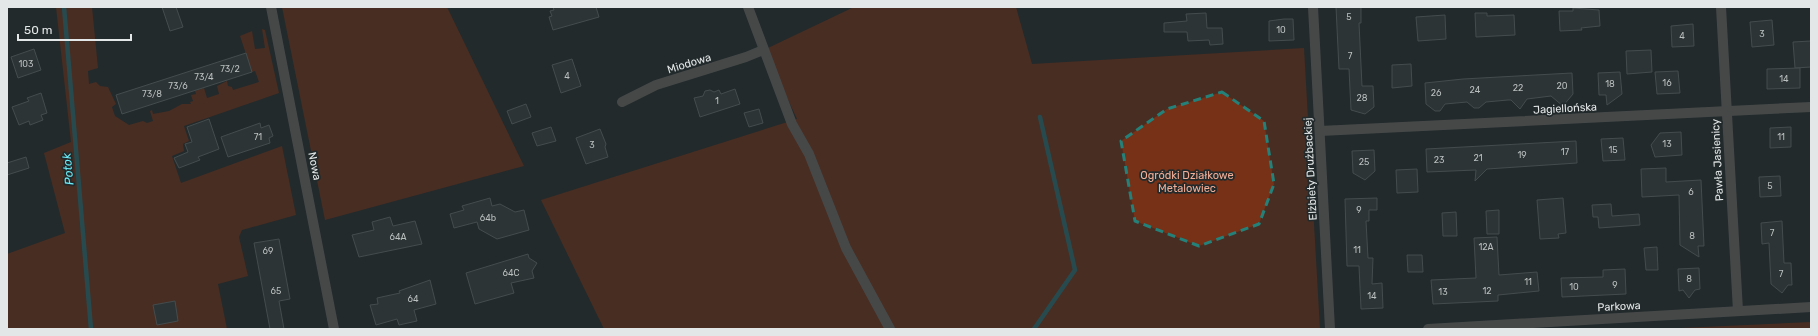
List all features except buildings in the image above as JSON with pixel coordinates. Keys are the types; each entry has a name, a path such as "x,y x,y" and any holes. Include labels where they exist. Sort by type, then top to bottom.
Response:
{"street":[{"name":"Nowa","path":"271,7 334,329"},
{"path":"748,7 792,124 801,137 821,181 846,248 890,329"},
{"name":"Elżbiety Drużbackiej","path":"1313,7 1330,329"},
{"name":"Pawła Jasienicy","path":"1721,7 1738,311"},
{"name":"Miodowa","path":"622,102 656,85 746,57 763,50"},
{"name":"Jagiellońska","path":"1320,132 1811,107"},
{"name":"Parkowa","path":"1428,329 1811,307"}],"highlighted area":[{"path":"1222,92 1264,121 1274,184 1259,224 1199,246 1135,221 1121,141 1167,109"}],"green space":[{"path":"56,7 92,7 98,68 88,71 89,84 96,82 100,86 108,87 116,104 112,107 115,116 129,125 143,121 147,123 153,121 150,111 152,110 153,114 169,111 182,104 191,104 190,102 193,101 191,95 196,94 195,91 204,88 207,98 219,94 217,86 227,81 228,86 232,87 233,90 259,82 255,71 252,72 240,36 252,31 255,49 265,48 262,29 265,30 279,93 184,126 189,141 183,144 184,151 172,156 181,183 282,146 296,215 242,230 239,237 248,276 218,284 227,329 7,329 7,254 65,233 44,153 71,142"},
{"path":"282,7 447,7 524,166 325,220"},
{"name":"Ogródki Działkowe Metalowiec","path":"854,7 1016,7 1032,64 1304,48 1320,329 604,329 541,200 797,119 773,67 768,48"},
{"path":"1811,322 1811,329 1659,329"}],"waterway":[{"name":"Potok","path":"64,7 91,329"},
{"path":"1034,329 1075,270 1040,117"}]}
